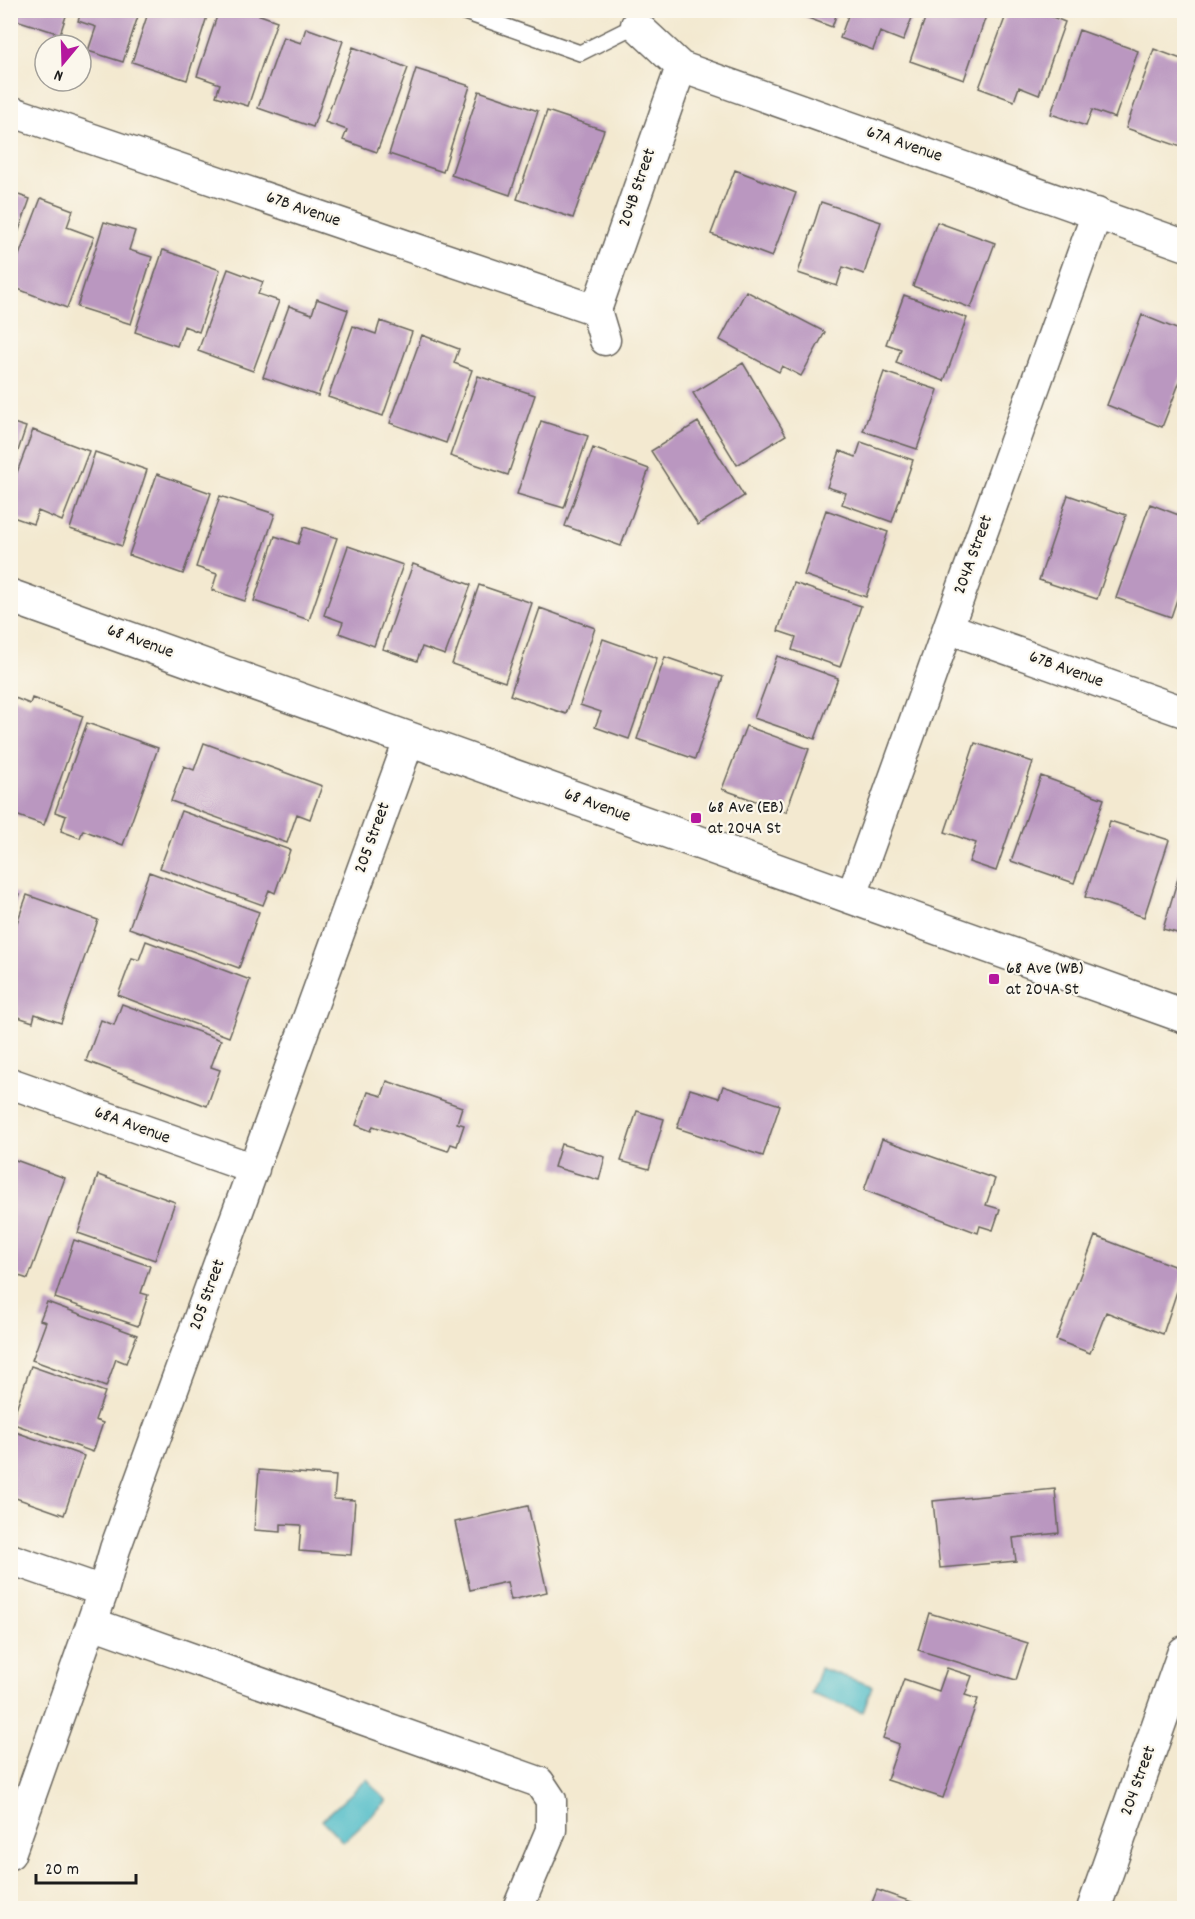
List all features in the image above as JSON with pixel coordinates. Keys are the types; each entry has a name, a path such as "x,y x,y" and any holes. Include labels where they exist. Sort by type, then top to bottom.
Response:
{"street":[{"name":"67A Avenue","path":"636,25 681,67 1185,245"},
{"name":"204B Street","path":"596,310 681,67"},
{"name":"67B Avenue","path":"10,111 596,310"},
{"name":"204A Street","path":"851,897 1097,213"},
{"path":"596,310 605,340"},
{"name":"68 Avenue","path":"10,596 1185,1016"},
{"name":"67B Avenue","path":"948,628 1185,712"},
{"name":"205 Street","path":"10,1854 92,1623 115,1549 410,738"},
{"name":"68A Avenue","path":"10,1083 254,1169"},
{"path":"10,1559 103,1591"},
{"path":"92,1623 539,1782 551,1800 551,1830 518,1908"},
{"name":"204 Street","path":"1094,1908 1185,1653"}],"lane":[{"path":"459,10 580,53 636,25"}],"water":[{"path":"820,1668 872,1686 863,1712 811,1694"},
{"path":"367,1779 387,1801 343,1842 322,1820"}],"building":[{"path":"10,10 68,10 60,33 10,18"},
{"path":"82,10 140,10 123,62 93,53 93,36 96,27 78,21"},
{"path":"149,10 209,10 187,80 132,62"},
{"path":"219,10 246,10 277,21 248,106 216,96 220,84 197,76"},
{"path":"787,10 838,10 832,27"},
{"path":"850,10 915,10 903,41 880,32 873,50 840,38"},
{"path":"928,10 988,10 964,80 910,61"},
{"path":"1008,10 1035,10 1065,22 1039,95 1019,87 1014,101 979,88"},
{"path":"306,28 343,41 313,127 258,108 283,37 301,43"},
{"path":"1079,30 1138,51 1115,118 1092,110 1086,126 1051,114"},
{"path":"353,47 408,68 377,152 343,140 347,130 325,122"},
{"path":"1154,49 1184,60 1184,148 1126,128"},
{"path":"416,69 470,86 443,172 389,154"},
{"path":"479,91 538,111 510,195 451,175"},
{"path":"547,111 604,130 573,218 517,199"},
{"path":"735,170 796,193 772,257 711,234"},
{"path":"10,192 30,199 11,253 10,253"},
{"path":"41,198 73,210 67,227 94,237 67,308 10,286 10,279"},
{"path":"821,202 881,222 864,274 843,267 837,286 798,273"},
{"path":"104,222 135,231 129,250 152,257 131,324 77,307"},
{"path":"937,222 995,243 971,308 913,286"},
{"path":"163,250 220,270 199,332 184,326 177,346 135,332"},
{"path":"228,269 263,282 258,294 279,301 253,371 198,351"},
{"path":"746,291 825,332 801,376 782,366 779,372 720,340"},
{"path":"904,295 967,318 944,381 896,363 901,349 886,344"},
{"path":"317,299 348,310 318,396 263,377 289,306 312,314"},
{"path":"1142,315 1184,332 1184,371 1162,427 1107,405"},
{"path":"380,321 412,332 383,416 328,397 353,326 376,334"},
{"path":"422,335 459,349 454,363 472,370 446,443 390,423"},
{"path":"743,363 786,435 737,465 693,393"},
{"path":"884,372 938,390 917,449 863,431"},
{"path":"478,376 535,395 508,475 450,456"},
{"path":"541,421 588,436 564,508 517,494"},
{"path":"10,422 26,427 11,472 10,472"},
{"path":"698,422 744,496 698,525 651,451"},
{"path":"33,430 89,451 62,521 38,511 33,524 10,516 10,491"},
{"path":"861,442 913,460 892,522 842,504 846,493 827,487 840,451 856,457"},
{"path":"593,448 649,469 621,546 565,526"},
{"path":"95,452 147,470 122,546 70,529"},
{"path":"157,474 211,493 183,574 129,555"},
{"path":"1068,495 1126,515 1097,599 1039,580"},
{"path":"220,496 275,514 245,601 212,590 217,574 196,567"},
{"path":"1150,504 1184,517 1184,579 1171,617 1116,598"},
{"path":"826,510 888,532 866,597 804,575"},
{"path":"304,527 337,538 309,620 254,601 275,536 298,544"},
{"path":"348,546 403,565 374,646 339,633 343,622 324,615"},
{"path":"413,564 471,585 445,655 422,647 417,661 383,649"},
{"path":"794,583 861,606 840,667 792,650 796,637 778,631"},
{"path":"479,585 532,603 505,682 452,664"},
{"path":"540,608 595,628 566,714 510,695"},
{"path":"603,639 657,658 629,739 595,727 601,712 580,705"},
{"path":"777,656 838,678 815,739 754,718"},
{"path":"665,657 723,677 695,759 637,739"},
{"path":"10,696 30,704 32,698 83,716 44,825 10,813"},
{"path":"87,723 158,748 123,845 83,830 80,838 61,831 66,816 55,812"},
{"path":"746,726 809,749 786,812 722,789"},
{"path":"204,743 322,786 310,819 297,814 287,843 171,801 184,766 194,770"},
{"path":"975,743 1033,762 996,871 969,862 976,843 945,832"},
{"path":"1041,776 1104,799 1074,883 1011,861"},
{"path":"181,811 290,850 275,893 269,890 263,905 160,868"},
{"path":"1110,821 1169,840 1144,917 1085,897"},
{"path":"1184,858 1184,935 1163,929"},
{"path":"149,872 259,912 239,968 129,928"},
{"path":"10,891 19,894 11,918 10,918"},
{"path":"27,895 98,920 61,1023 35,1014 33,1022 15,1016 18,1007 10,1004 10,942"},
{"path":"146,941 250,980 229,1037 118,995 132,958 139,960"},
{"path":"122,1004 221,1040 211,1067 220,1070 207,1106 86,1061 101,1020 114,1025"},
{"path":"387,1081 462,1107 457,1123 464,1125 457,1146 451,1144 448,1151 373,1126 371,1131 356,1125 368,1092 382,1096"},
{"path":"723,1086 780,1105 763,1156 677,1128 690,1089 719,1098"},
{"path":"637,1111 664,1119 649,1169 621,1161"},
{"path":"882,1139 995,1179 986,1205 1000,1209 993,1230 980,1226 978,1233 864,1190"},
{"path":"561,1144 605,1157 599,1180 554,1167"},
{"path":"10,1158 65,1178 28,1279 10,1273"},
{"path":"98,1175 175,1202 155,1260 78,1233"},
{"path":"1095,1236 1184,1270 1163,1334 1106,1312 1090,1353 1056,1340"},
{"path":"74,1240 150,1266 141,1293 148,1295 138,1326 55,1298"},
{"path":"47,1302 137,1335 126,1363 116,1359 106,1387 32,1360 46,1322 40,1320"},
{"path":"31,1366 105,1392 95,1420 103,1423 93,1452 11,1423"},
{"path":"10,1430 84,1456 64,1515 10,1496"},
{"path":"259,1470 336,1476 334,1499 355,1500 351,1555 299,1551 301,1525 281,1524 281,1532 254,1530"},
{"path":"1055,1489 1059,1533 1013,1538 1016,1561 940,1568 933,1501"},
{"path":"528,1506 547,1592 511,1600 507,1582 470,1590 455,1522"},
{"path":"929,1613 1028,1643 1016,1680 918,1650"},
{"path":"947,1668 972,1676 965,1695 978,1699 943,1798 887,1780 899,1744 883,1738 904,1679 939,1691"},
{"path":"877,1890 929,1908 870,1908"}],"place":[{"name":"68 Ave (EB) at 204A St","path":"696,818"},
{"name":"68 Ave (WB) at 204A St","path":"994,979"}]}
